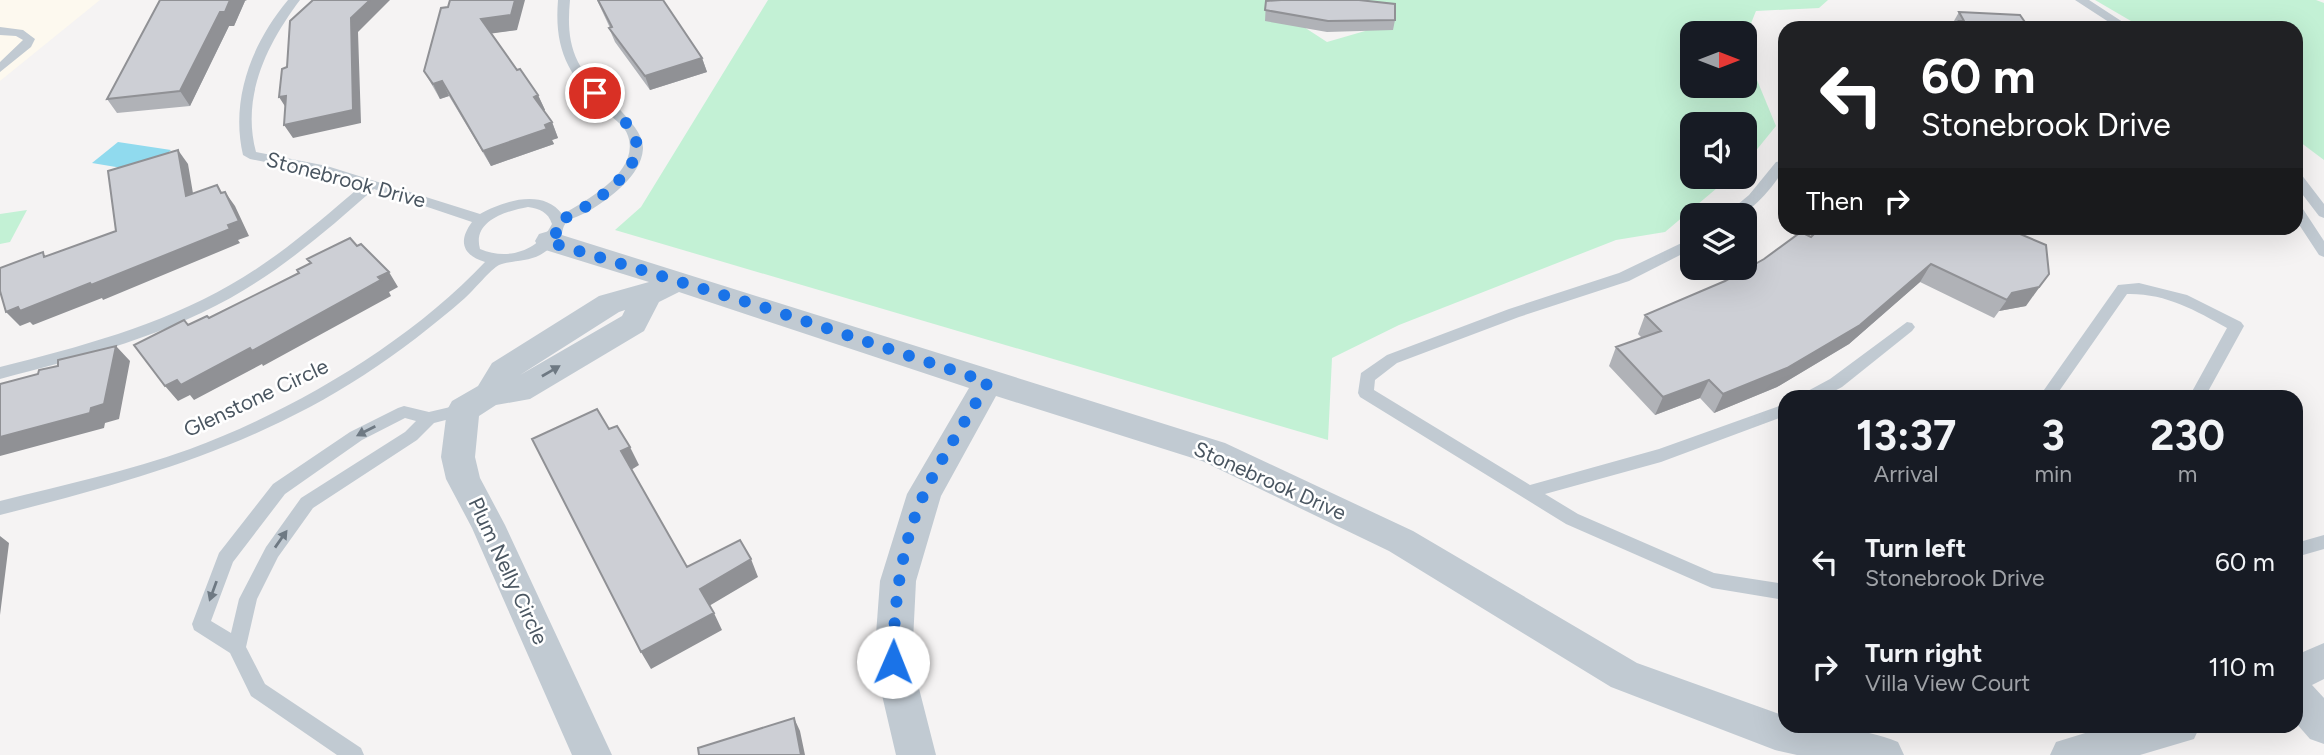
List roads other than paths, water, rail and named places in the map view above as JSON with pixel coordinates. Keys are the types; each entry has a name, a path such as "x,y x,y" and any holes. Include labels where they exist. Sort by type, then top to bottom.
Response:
{"street":[{"name":"Stonebrook Drive","path":"553,231 662,288 763,307 988,382 1213,452 1401,541 1624,674 1778,733"},
{"path":"476,402 519,391 633,323 662,288"},
{"path":"916,755 893,662 898,581 924,494 988,382"},
{"name":"Plum Nelly Circle","path":"476,402 458,457 463,479 493,536 592,755"},
{"path":"2303,670 2324,660"},
{"path":"2303,703 2324,726"},
{"name":"Stonebrook Drive","path":"1780,733 1884,755"},
{"path":"2070,755 2153,733"}],"lane":[{"name":"Stonebrook Drive","path":"294,0 278,17 268,34 250,86 243,115 243,138 250,155 322,169 482,220 499,210 528,204 551,209 553,231"},
{"path":"482,220 471,235 470,244 474,252 495,260 524,256 623,177 637,147 630,129 585,82 572,63 562,38 564,0"},
{"path":"2081,0 2115,21"},
{"path":"0,31 19,33 29,39 27,44 0,68"},
{"path":"1748,203 1778,169"},
{"path":"0,373 148,330 236,289 304,243 372,184"},
{"path":"2303,186 2324,213"},
{"path":"2303,220 2324,252"},
{"path":"1680,249 1623,277 1514,313 1392,359 1367,377 1366,393 1572,519 1712,580 1778,591"},
{"name":"Glenstone Circle","path":"0,508 116,478 223,442 320,396 396,347 482,275 495,260"},
{"path":"2052,390 2123,289 2137,287 2179,296 2236,326 2201,390"},
{"path":"1823,390 1836,383 1907,327"},
{"path":"237,647 248,599 272,552 307,503 411,436 429,418 476,402"},
{"path":"354,755 258,690 237,647 201,624 225,558 279,489 356,436 404,412 429,418"},
{"path":"1528,492 1661,455 1778,413"},
{"path":"2303,548 2324,542"}],"water":[{"path":"118,142 171,150 146,172 92,163"}]}
